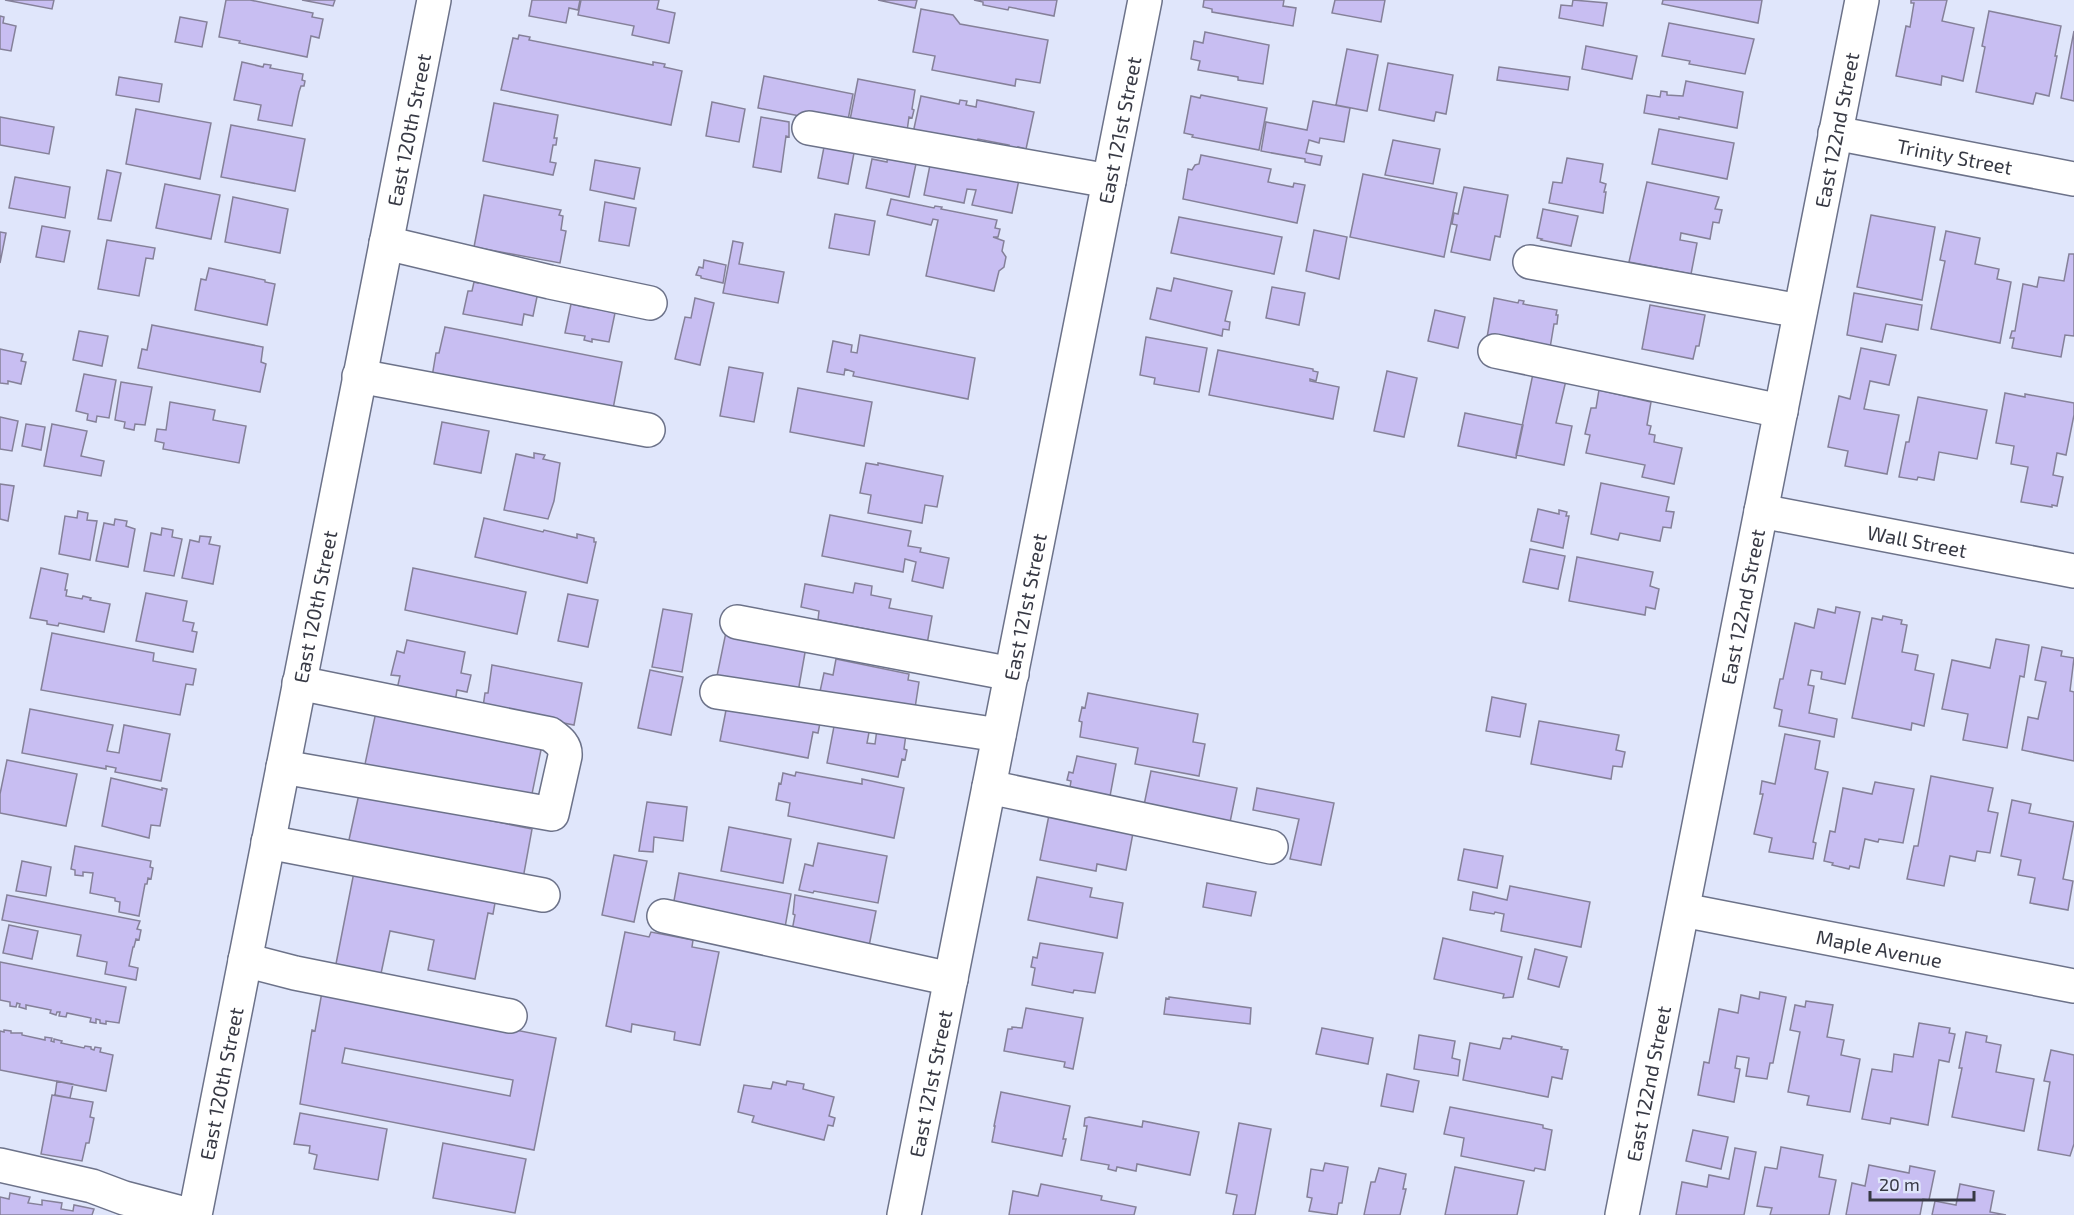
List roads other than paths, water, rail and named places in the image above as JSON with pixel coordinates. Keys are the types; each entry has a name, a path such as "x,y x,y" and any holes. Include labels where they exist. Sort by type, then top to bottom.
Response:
{"street":[{"name":"East 120th Street","path":"195,1215 434,0"},
{"name":"East 121st Street","path":"904,1215 1145,0"},
{"name":"East 122nd Street","path":"1623,1215 1862,0"},
{"path":"809,128 1109,181"},
{"name":"Trinity Street","path":"1836,133 2074,180"},
{"path":"386,243 650,303"},
{"path":"1530,262 1800,310"},
{"path":"1495,351 1781,411"},
{"path":"360,376 648,430"},
{"name":"Wall Street","path":"1761,511 2074,572"},
{"path":"737,622 1012,674"},
{"path":"283,767 552,814 565,756 561,743 550,734 299,683"},
{"path":"717,692 999,735"},
{"path":"989,787 1271,847"},
{"path":"268,842 543,895"},
{"name":"Maple Avenue","path":"1683,910 2074,986"},
{"path":"664,916 951,979"},
{"path":"245,960 295,973 510,1016"},
{"path":"0,1165 92,1186 124,1198 189,1215"}]}
